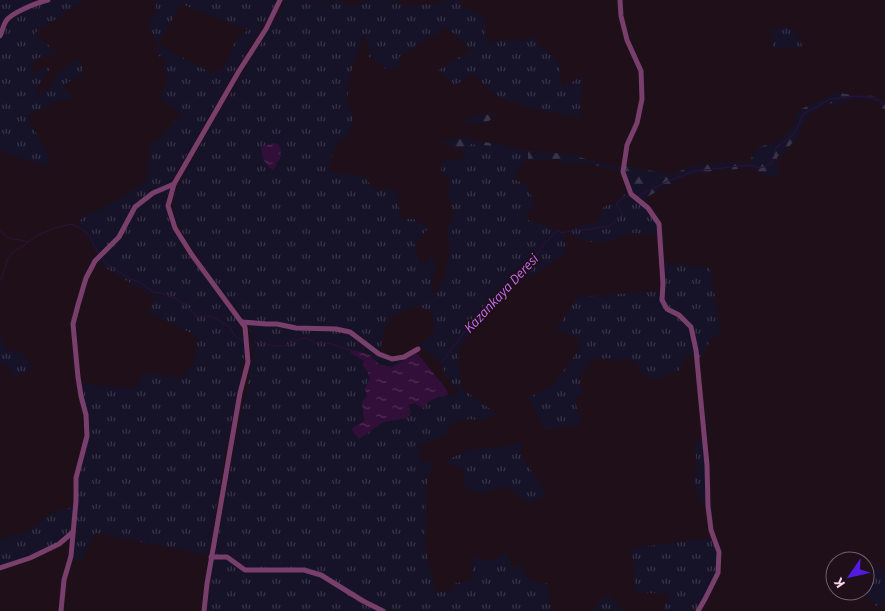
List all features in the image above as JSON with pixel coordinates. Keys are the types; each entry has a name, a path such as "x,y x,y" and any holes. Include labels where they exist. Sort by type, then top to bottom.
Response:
{"street":[{"path":"0,36 6,20 21,10 40,1 48,0"},
{"path":"204,611 211,557 240,392 248,362 246,327 192,255 176,228 168,206 174,184 239,71 266,29 280,0"},
{"path":"620,0 621,16 627,40 641,71 642,99 637,123 627,145 624,172 631,194 648,208 659,224 662,300 667,309 679,315 690,328 696,350 707,465 708,506 711,530 719,552 718,574 698,611"},
{"path":"61,611 64,580 71,556 76,478 87,436 86,415 75,352 73,324 78,305 86,278 95,261 119,237 135,207 153,193 174,184"},
{"path":"242,322 277,324 296,328 336,329 350,332 379,354 392,358 404,357 418,349"},
{"path":"0,568 30,558 59,544 73,531"},
{"path":"211,557 227,557 245,570 304,570 321,575 383,611"}],"green space":[{"path":"0,0 31,0 30,4 5,18 0,30"},
{"path":"57,0 86,0 35,33 57,53 35,59 30,74 51,67 35,92 39,94 49,89 59,72 74,61 81,61 83,73 65,84 65,90 74,98 57,101 27,116 51,160 46,166 9,155 0,148 0,40 8,22 22,11 40,3"},
{"path":"156,0 276,0 272,12 237,67 170,184 134,205 117,236 98,256 88,237 77,224 86,214 100,210 147,180 150,141 156,143 182,112 162,102 162,92 169,79 164,72 164,57 158,56 157,44 149,24 156,11","holes":["181,4 248,30 236,40 223,69 211,73 158,44"]},
{"path":"285,0 337,1 352,5 368,0 393,0 409,6 443,3 446,0 460,0 462,7 483,15 487,42 537,38 538,44 558,60 562,87 583,76 579,117 531,108 507,100 488,89 475,74 455,85 438,70 471,50 447,27 399,57 399,66 389,71 369,57 370,43 363,37 350,75 347,104 352,112 353,121 348,135 335,146 328,172 363,176 375,190 396,189 401,219 414,219 429,228 414,243 420,264 432,257 436,267 431,282 436,295 445,275 450,250 447,231 454,212 449,197 449,176 441,176 442,161 463,159 463,149 471,144 494,146 504,150 517,148 528,151 528,160 518,168 515,180 526,184 535,204 524,219 564,231 566,252 536,274 510,284 458,349 461,388 497,414 481,420 465,419 450,425 447,435 419,445 421,462 432,462 426,490 425,546 435,593 453,590 455,583 473,581 472,557 491,561 506,553 512,568 520,564 526,577 541,585 547,583 553,611 389,611 363,599 321,572 299,568 246,568 228,554 215,555 253,358 252,337 248,325 277,326 299,330 336,330 350,333 379,355 392,360 405,358 415,352 417,353 392,367 380,365 368,354 350,350 351,353 364,361 362,365 370,378 365,389 368,397 362,401 364,421 351,429 359,439 383,422 407,418 411,413 409,405 414,403 423,408 436,398 453,396 459,392 446,376 441,363 423,348 417,348 434,332 433,312 417,306 394,315 384,327 380,353 351,330 336,327 296,326 277,321 245,320 212,278 183,234 174,213 174,197 181,180"},
{"path":"771,28 794,28 803,47 773,48"},
{"path":"840,91 844,94 874,96 885,101 885,109 878,102 858,99 839,105 832,103 820,108 806,117 798,136 784,153 777,157 778,175 770,177 750,168 687,176 642,200 630,185 626,166 673,175 688,167 749,162 758,147 775,143 788,133 795,122 799,110"},
{"path":"498,114 486,123 468,124 463,121 479,115"},
{"path":"465,136 478,142 495,143 517,148 504,150 494,146 471,144 463,149 440,143"},
{"path":"528,151 567,154 621,168 622,172 573,162 567,165 557,160 528,160"},
{"path":"169,188 165,202 170,224 186,252 236,319 244,337 244,357 208,555 96,533 80,562 73,557 78,482 87,445 81,383 135,388 142,381 140,373 182,377 194,362 197,336 148,312 155,298 96,262 122,237 136,208 154,194"},
{"path":"625,194 639,201 652,214 658,226 659,235 633,233 605,242 589,242 564,231 598,221 604,206 614,204"},
{"path":"664,263 710,268 721,331 710,341 699,360 693,327 681,313 669,308 664,300"},
{"path":"659,291 662,305 665,309 688,327 694,355 685,356 678,372 659,379 645,376 636,362 628,358 620,361 608,358 592,360 579,377 583,396 574,397 581,425 545,429 528,398 553,385 581,347 577,338 556,330 577,297"},
{"path":"0,335 4,348 23,354 31,365 25,374 14,376 6,364 0,365"},
{"path":"703,436 706,467 706,501 700,502 694,479 697,472 695,444"},
{"path":"523,442 520,454 547,494 529,504 506,487 479,494 465,486 463,469 444,462 469,449 503,447"},
{"path":"73,507 71,530 59,542 30,557 0,566 0,539 27,532 53,512"},
{"path":"713,538 718,552 717,573 696,611 663,611 669,594 635,592 632,548"},
{"path":"227,558 245,572 303,572 323,578 381,611 207,611 214,559"},
{"path":"875,567 885,573 885,603 876,606 871,601 875,601"},
{"path":"609,594 623,611 595,611 599,601"}],"water":[{"path":"273,143 278,144 281,148 280,158 273,170 267,166 261,147"},
{"path":"349,350 368,354 380,365 392,367 417,353 447,390 448,395 430,400 423,408 414,403 409,405 411,413 407,418 383,422 359,439 351,429 364,421 362,401 367,397 365,389 370,378 362,365 364,361"}],"waterway":[{"name":"Kazankaya Deresi","path":"638,196 668,181 695,171 749,165 761,168 771,164 776,148 795,133 803,114 831,99 856,96 873,98 885,104"},
{"name":"Kazankaya Deresi","path":"441,363 467,328 491,304 508,283 520,277 545,243 558,230 561,233 588,229 589,231 610,226 623,214 616,204 622,198 629,196"},
{"path":"0,230 10,238 28,242 38,235 71,224 89,235 99,255"},
{"path":"0,281 10,255 27,243"},
{"path":"102,258 107,264 130,279 140,282 153,292 165,294 186,305 197,316 208,316 230,327 235,336 243,341"},
{"path":"255,342 285,346 301,339 306,339 315,343 328,343 349,350"}]}
